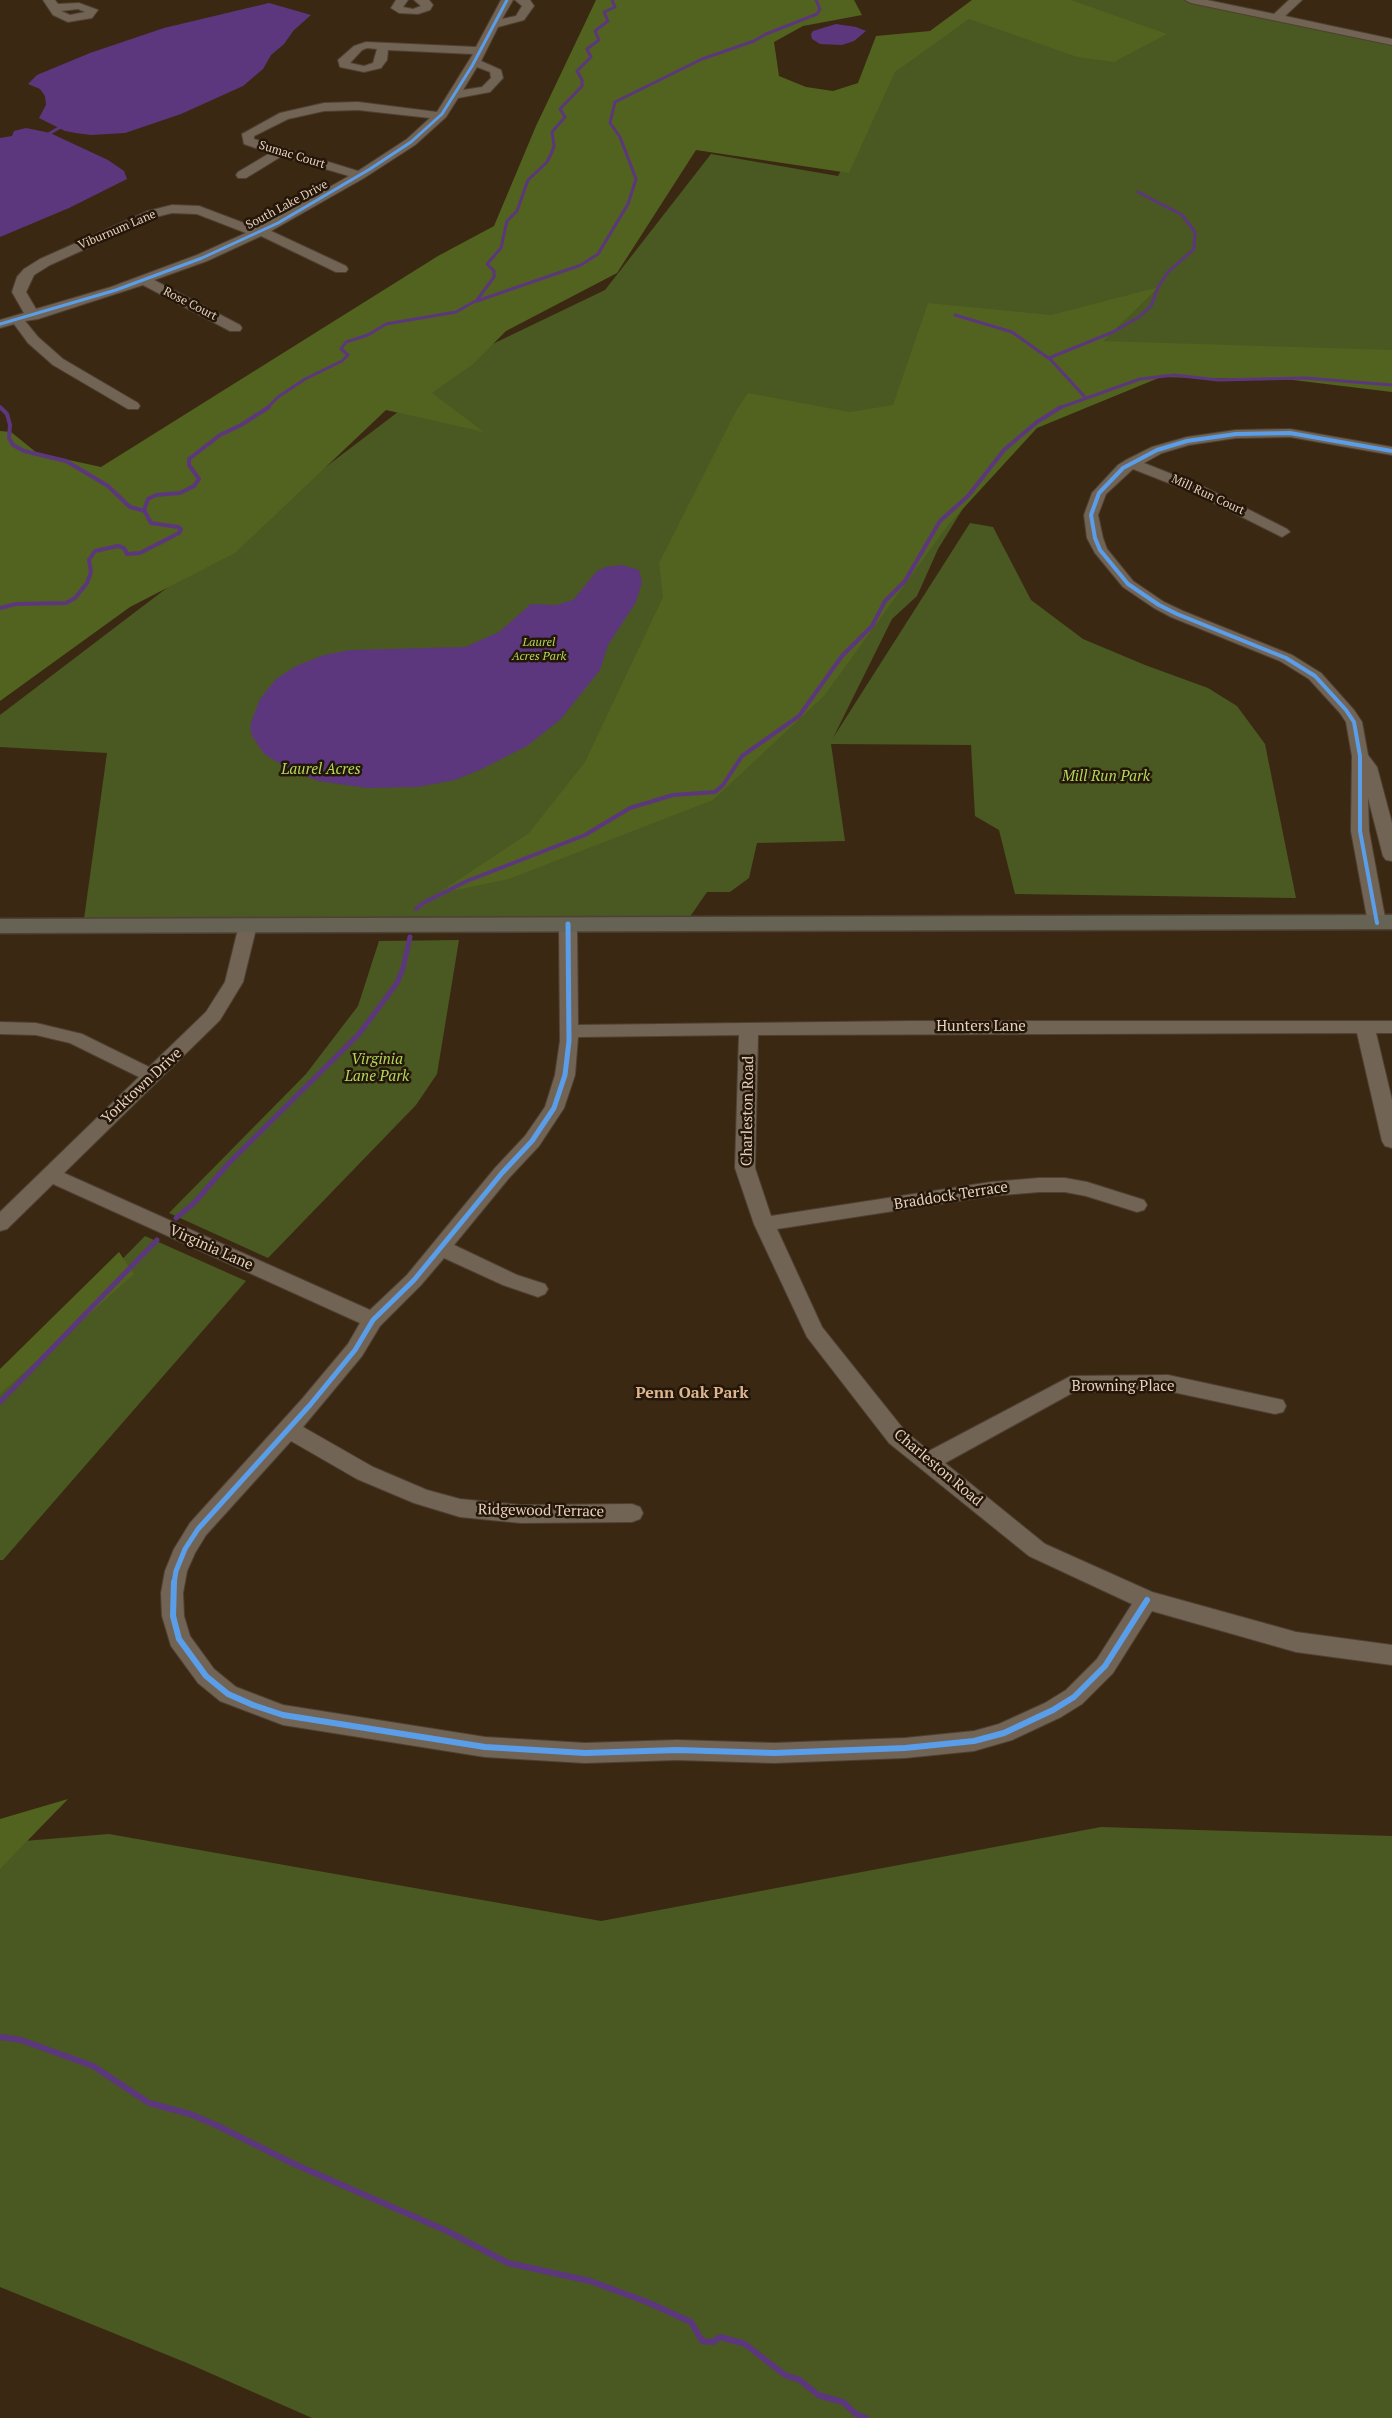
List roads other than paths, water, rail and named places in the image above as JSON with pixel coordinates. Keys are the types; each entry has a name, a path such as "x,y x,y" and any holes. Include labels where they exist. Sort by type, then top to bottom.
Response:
{"main road":[{"path":"0,926 1385,923"}],"street":[{"path":"402,0 397,8 414,12 426,8 425,2 420,0"},
{"name":"South Lake Drive","path":"0,324 33,316 144,280 259,232 360,175 411,142 440,116 456,95 507,0"},
{"path":"494,25 520,18 528,6 527,3 521,0"},
{"path":"1191,0 1392,42"},
{"path":"1276,18 1296,0"},
{"path":"383,46 477,57 495,70 497,78 486,90 456,95"},
{"name":"Sumac Court","path":"360,175 253,143 248,141 248,134 284,116 324,107 358,106 440,116"},
{"path":"242,175 281,152"},
{"name":"Viburnum Lane","path":"33,316 19,292 21,282 29,272 53,258 152,214 172,209 199,210 259,232"},
{"path":"259,232 341,269"},
{"name":"Rose Court","path":"144,280 236,328"},
{"path":"18,320 33,340 58,362 134,406"},
{"path":"1385,923 1360,831 1360,756 1354,722 1337,698 1315,676 1270,650 1195,622 1159,605 1128,584 1108,562 1095,538 1091,514 1099,494 1106,484 1131,463 1171,445 1254,432 1309,435 1392,451"},
{"name":"Mill Run Court","path":"1131,463 1194,487 1282,532"},
{"path":"1360,756 1369,767 1389,832 1392,856"},
{"path":"568,924 569,1031 565,1074 554,1108 532,1141 502,1173 414,1280 373,1320 356,1350 289,1429 198,1529 185,1550 176,1571 172,1594 173,1616 179,1639 206,1676 228,1694 253,1705 282,1714 484,1747 551,1752 677,1750 726,1753 874,1751 974,1741 1004,1733 1030,1723 1074,1697 1105,1666 1147,1600"},
{"name":"Yorktown Drive","path":"0,1224 202,1028 229,993 237,972 248,925"},
{"path":"1365,1026 1392,1141"},
{"name":"Hunters Lane","path":"569,1031 1392,1027"},
{"path":"0,1028 36,1030 76,1038 152,1076"},
{"name":"Charleston Road","path":"749,1030 745,1168 764,1224 814,1331 897,1437 1037,1550 1147,1600 1296,1642 1392,1655"},
{"name":"Virginia Lane","path":"50,1175 373,1320"},
{"name":"Braddock Terrace","path":"764,1224 984,1190 1038,1185 1065,1185 1087,1189 1137,1205"},
{"path":"442,1248 510,1280 538,1289"},
{"name":"Browning Place","path":"928,1462 1070,1384 1168,1383 1275,1406"},
{"name":"Ridgewood Terrace","path":"289,1429 333,1456 365,1472 422,1496 460,1508 521,1514 632,1513"}],"waterway":[{"path":"267,408 278,397 305,379 342,361 348,355 341,349 346,342 368,335 386,324 456,312 477,300 494,277 494,271 487,264 501,248 507,221 517,211 528,180 547,162 552,152 554,146 552,132 565,117 560,109 582,86 582,80 577,71 591,57 587,49 599,40 595,31 608,21 604,12 615,7 612,0"},
{"path":"477,301 581,265 598,254 628,204 636,179 620,137 610,123 615,102 702,59 754,41 766,34 817,14 820,9 816,0"},
{"path":"45,136 64,125"},
{"path":"1049,358 1113,332 1139,317 1151,306 1158,287 1168,272 1194,249 1195,232 1182,215 1138,192"},
{"path":"955,315 1012,332 1051,360 1084,396"},
{"path":"1060,408 1140,379 1174,375 1218,380 1305,378 1392,385"},
{"path":"0,407 7,414 10,425 9,438 13,445 24,451 66,461 108,486 130,507 144,511"},
{"path":"144,511 148,499 156,495 180,493 194,486 199,479 189,465 189,459 220,435 241,425 269,407"},
{"path":"416,909 423,903 467,881 585,835 630,808 673,795 715,792 723,785 742,756 799,716 842,656 872,626 885,601 905,581 940,521 968,496 1004,450 1037,422 1060,408"},
{"path":"0,608 16,604 66,603 75,598 87,583 91,572 89,560 95,551 118,546 124,548 127,554 140,553 179,533 181,529 178,527 151,523 144,511"},
{"path":"176,1218 194,1203 229,1163 359,1034 397,983 403,968 410,937"},
{"path":"0,1402 157,1240"},
{"path":"0,2037 21,2040 93,2066 149,2103 190,2114 216,2125 294,2164 447,2231 508,2263 590,2281 647,2302 691,2322 702,2341 713,2342 720,2337 745,2344 785,2375 800,2380 818,2395 843,2402 856,2414 866,2418"}],"district":[{"name":"Penn Oak Park","path":"692,1393"}],"park label":[{"name":"Laurel Acres Park","path":"539,650"},
{"name":"Laurel Acres","path":"321,770"},
{"name":"Mill Run Park","path":"1106,777"},
{"name":"Virginia Lane Park","path":"377,1068"}]}
